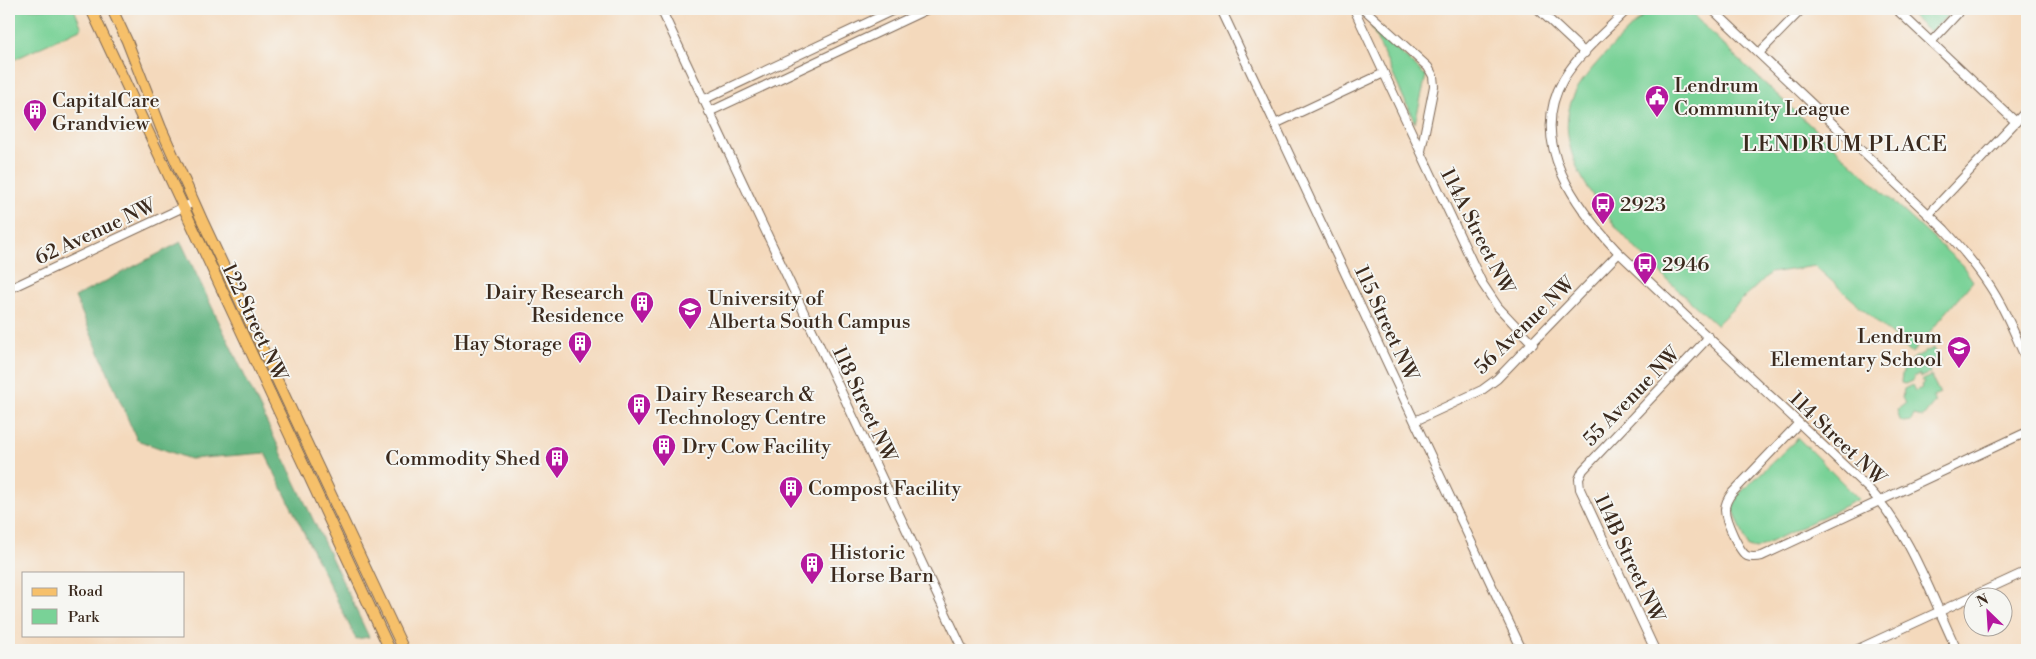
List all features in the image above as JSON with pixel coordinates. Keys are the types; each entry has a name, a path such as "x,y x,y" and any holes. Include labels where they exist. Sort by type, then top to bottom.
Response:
{"main road":[{"name":"122 Street NW","path":"91,9 182,208 390,650"},
{"name":"122 Street NW","path":"112,9 194,203 404,650"}],"street":[{"name":"118 Street NW","path":"661,9 963,650"},
{"path":"703,100 896,9"},
{"path":"709,112 928,9"},
{"name":"115 Street NW","path":"1222,9 1522,650"},
{"name":"114A Street NW","path":"1354,9 1482,283 1498,307 1533,344"},
{"name":"114A Street NW","path":"1364,9 1428,66 1433,76 1434,86 1421,151"},
{"path":"1538,9 1585,53"},
{"name":"114 Street NW","path":"1628,9 1585,53 1564,78 1556,94 1551,114 1551,137 1559,167 1573,194 1594,225 1620,253 1880,501 1903,535 1957,650"},
{"path":"1712,9 1928,214 1958,245 1992,290 2027,361"},
{"path":"1759,53 1802,9"},
{"path":"1896,9 2016,122"},
{"path":"1931,42 1960,9"},
{"path":"1275,124 1384,73"},
{"path":"1928,214 2027,110"},
{"name":"62 Avenue NW","path":"9,289 194,203"},
{"name":"56 Avenue NW","path":"1415,421 1491,384 1533,344 1620,253"},
{"name":"55 Avenue NW","path":"1579,479 1583,470 1709,338"},
{"path":"1800,423 1732,493 1725,506 1727,519 1741,550 1750,557 1762,556 2027,432"},
{"name":"114B Street NW","path":"1579,479 1580,489 1654,650"},
{"path":"1856,650 2027,572"}],"green space":[{"path":"9,9 74,9 82,28 9,62"},
{"path":"1650,9 1687,9 1735,56 1962,265 1973,281 1912,353 1815,266 1770,273 1716,325 1640,253 1613,223 1590,192 1574,160 1567,128 1573,97 1587,75"},
{"path":"1905,9 1952,9 1931,31 1927,30"},
{"path":"1371,26 1426,76 1415,123"},
{"path":"181,242 369,637 356,639 265,453 190,459 137,440 75,297"},
{"path":"1934,348 1941,362 1928,368 1930,373 1921,377 1919,374 1913,377 1914,380 1905,384 1901,383 1907,364"},
{"path":"1931,376 1940,394 1933,397 1935,402 1923,417 1914,415 1911,421 1903,422 1900,420 1897,410 1906,403 1902,398 1904,389 1912,385 1915,391 1922,388 1921,385 1924,383 1922,380"},
{"path":"1798,438 1859,499 1756,549 1748,547 1733,508 1738,495"}],"place":[{"name":"Lendrum Community League","path":"1657,118"},
{"name":"CapitalCare Grandview","path":"35,132"},
{"name":"2923","path":"1603,225"},
{"name":"2946","path":"1645,285"},
{"name":"Dairy Research Residence","path":"642,324"},
{"name":"University of Alberta South Campus","path":"690,330"},
{"name":"Hay Storage","path":"580,364"},
{"name":"Lendrum Elementary School","path":"1959,369"},
{"name":"Dairy Research & Technology Centre","path":"639,426"},
{"name":"Dry Cow Facility","path":"664,467"},
{"name":"Commodity Shed","path":"557,479"},
{"name":"Compost Facility","path":"791,509"},
{"name":"Historic Horse Barn","path":"812,585"}],"district":[{"name":"LENDRUM PLACE","path":"1845,143"}]}
